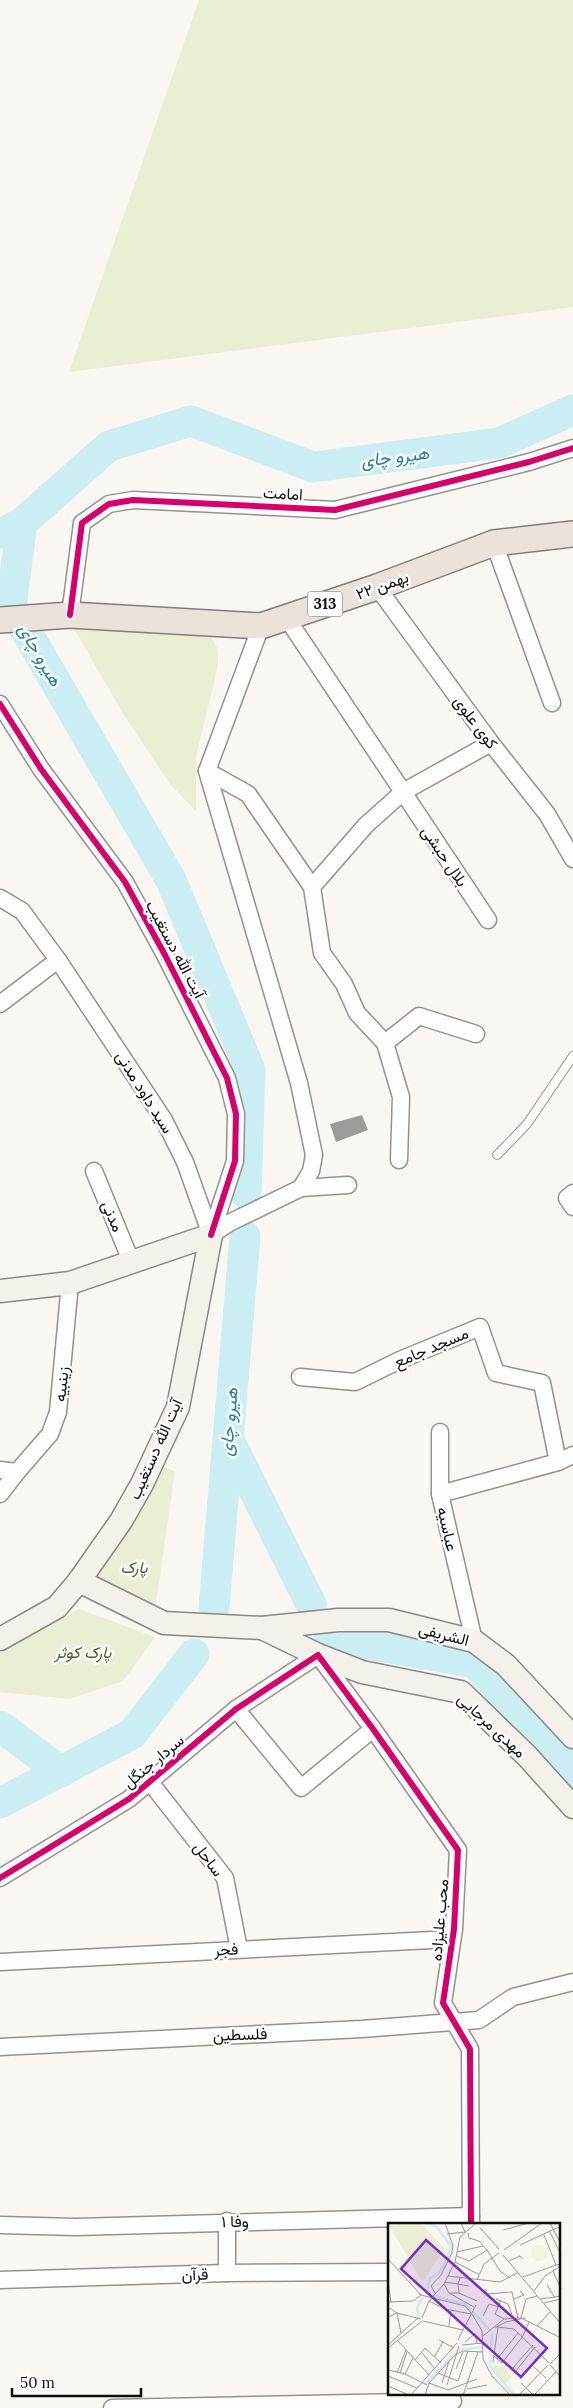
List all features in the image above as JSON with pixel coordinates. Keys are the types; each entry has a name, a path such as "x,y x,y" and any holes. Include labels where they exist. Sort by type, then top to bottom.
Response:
{"main road":[{"name":"۲۲ بهمن","path":"70,615 261,626 377,587 494,543 573,534"},
{"name":"313","path":"0,620 70,615"},
{"path":"0,1291 70,1283 132,1260 183,1246 211,1235"},
{"name":"آیت الله دستغیب","path":"0,1639 57,1607 80,1581 121,1521 142,1484 178,1407 211,1235"},
{"path":"80,1581 164,1622 262,1628"},
{"name":"الشریفی","path":"262,1628 338,1620 388,1620 474,1640 506,1665 573,1736"},
{"name":"مهدی مرجایی","path":"262,1628 318,1655 362,1672 461,1692 528,1757 573,1807"}],"street":[{"name":"امامت","path":"70,615 82,523 108,504 134,500 335,510 528,462 573,448"},
{"path":"494,543 552,703"},
{"name":"کوی علوی","path":"377,587 491,743 547,814 573,859"},
{"name":"بلال حبشی","path":"286,617 488,920"},
{"path":"261,626 207,771 299,1083 314,1155 311,1171 301,1188"},
{"name":"آیت الله دستغیب","path":"0,704 42,770 125,882 227,1078 236,1114 235,1161 211,1235"},
{"path":"312,887 366,825 403,792 491,743"},
{"path":"207,771 248,794 312,887 322,953 344,984 357,1013 386,1043 401,1097 399,1160"},
{"name":"سید داود مدنی","path":"0,898 22,911 58,960 164,1120 185,1162 211,1235"},
{"path":"0,1004 58,960"},
{"path":"386,1043 419,1016 476,1034"},
{"name":"مدنی","path":"94,1171 132,1260"},
{"path":"211,1235 230,1223 301,1188 348,1185"},
{"path":"573,1193 567,1198 573,1207"},
{"name":"زینبیه","path":"0,1494 50,1434 58,1412 70,1283"},
{"name":"مسجد جامع","path":"300,1377 355,1382 400,1360 480,1327 496,1373 542,1383 566,1458"},
{"path":"440,1432 440,1494"},
{"name":"عباسیه","path":"474,1640 440,1494 566,1458"},
{"path":"0,1470 17,1472"},
{"name":"سردار جنگل","path":"0,1878 129,1799 236,1709 318,1655"},
{"name":"محب علیزاده","path":"318,1655 373,1729 458,1850 452,1939 443,2003 470,2049 471,2220"},
{"path":"236,1709 301,1788 373,1729"},
{"name":"ساحل","path":"150,1782 225,1878 240,1949"},
{"name":"فجر","path":"0,1962 452,1939"},
{"name":"فلسطین","path":"0,2047 362,2029 479,2020 513,1997 573,1982"},
{"name":"وفا ۱","path":"0,2225 76,2226 228,2221 471,2220"},
{"path":"227,2273 228,2221"},
{"name":"قرآن","path":"0,2280 227,2273 388,2272"},
{"path":"112,2408 453,2401"}],"lane":[{"path":"497,1155 527,1124 573,1056"}],"green space":[{"path":"199,0 573,0 573,307 69,372"},
{"path":"72,625 193,625 211,636 218,650 218,666 196,756 196,811 170,784 124,715"},
{"name":"پارک","path":"163,1467 175,1471 156,1603 145,1604 95,1578"},
{"name":"پارک کوثر","path":"79,1609 155,1637 123,1681 70,1699 0,1692 0,1653"}],"building":[{"path":"362,1115 368,1130 336,1142 330,1124"}],"waterway":[{"name":"هیرو چای","path":"3,533 22,523 109,446 191,421 313,467 499,443 573,410"},
{"name":"هیرو چای","path":"22,523 11,605 171,880 250,1070 246,1194"},
{"name":"هیرو چای","path":"214,1608 245,1236"},
{"path":"228,1438 311,1604"},
{"path":"329,1637 475,1663 573,1773"},
{"name":"هیرو چای","path":"0,1803 132,1734 194,1654"},
{"path":"0,1726 61,1772"}],"cycle path":[{"path":"70,615 82,523 109,504 133,500 335,510 529,462 573,448"},
{"path":"0,704 41,769 125,882 165,955 227,1078 236,1114 235,1161 211,1235"},
{"path":"0,1878 129,1799 236,1709 318,1655 373,1729 458,1850 454,1929 443,2003 470,2049 471,2223"}]}
